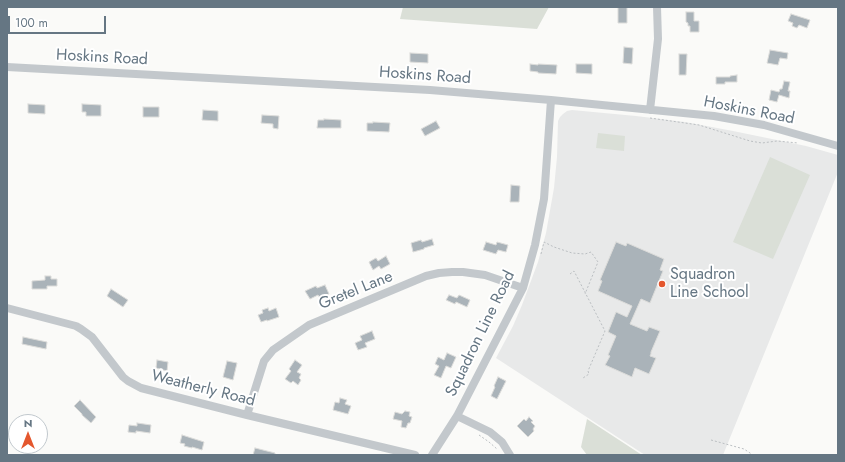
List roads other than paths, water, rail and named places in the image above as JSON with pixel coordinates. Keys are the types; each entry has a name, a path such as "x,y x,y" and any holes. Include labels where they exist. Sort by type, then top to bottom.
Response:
{"street":[{"path":"650,114 658,39 657,7"},
{"name":"Hoskins Road","path":"7,67 430,90 551,100 650,114 714,116 764,125 838,146"},
{"name":"Squadron Line Road","path":"432,455 457,416 523,288 535,245 544,199 551,100"},
{"name":"Gretel Lane","path":"247,415 264,361 273,350 309,325 426,276 439,273 463,272 485,275 523,288"},
{"name":"Weatherly Road","path":"7,308 76,326 92,337 123,377 141,388 416,455"},
{"path":"457,416 490,432 502,442 510,455"}],"place":[{"name":"Squadron Line School","path":"662,284"}]}
